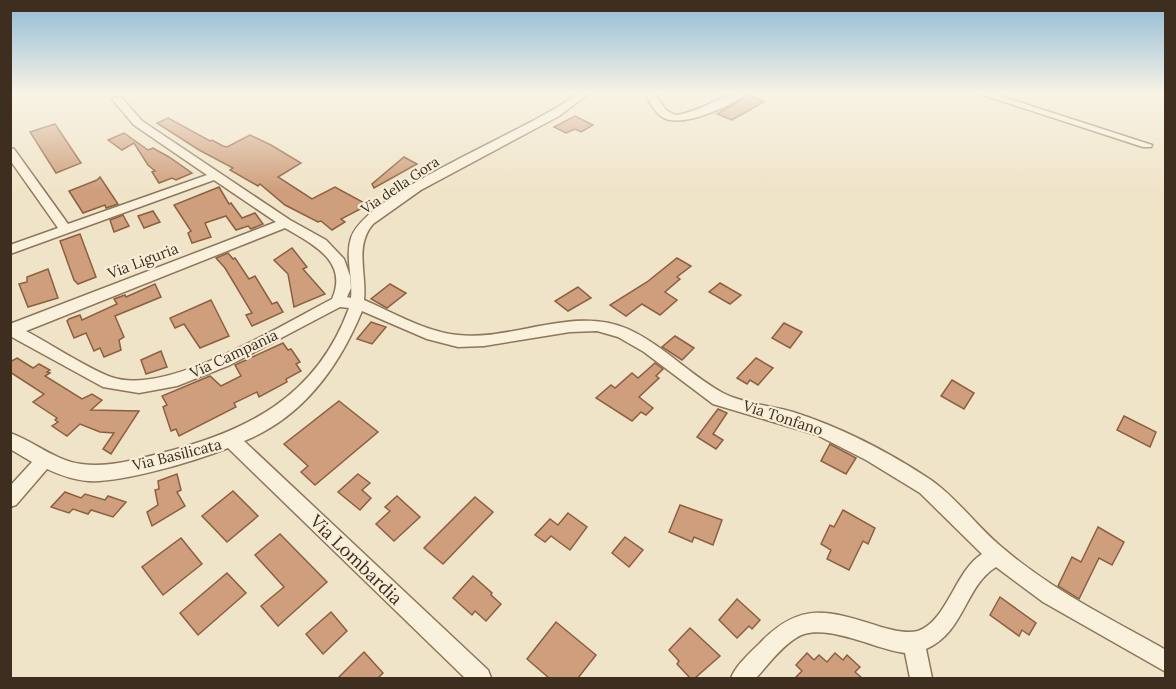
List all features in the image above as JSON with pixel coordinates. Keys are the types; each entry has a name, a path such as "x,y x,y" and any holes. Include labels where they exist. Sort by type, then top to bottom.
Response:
{"street":[{"path":"143,126 286,223 321,243 337,259 343,276 344,288 338,302 357,303"},
{"name":"Via della Gora","path":"357,303 356,245 359,233 369,222 472,157 532,126"},
{"path":"1085,126 1147,146"},
{"path":"10,151 66,230"},
{"path":"10,250 217,175"},
{"name":"Via Liguria","path":"12,330 286,223"},
{"path":"337,259 356,254"},
{"name":"Via Campania","path":"12,330 109,383 139,387 177,380 225,361 338,302"},
{"name":"Via Basilicata","path":"10,440 44,461 82,472 102,473 194,454 232,441 275,417 322,374 343,336 357,303"},
{"name":"Via Tonfano","path":"357,303 432,334 458,341 484,340 570,327 597,326 623,333 649,348 719,399 823,430 872,455 926,487 997,556 1050,595 1166,662"},
{"name":"Via Lombardia","path":"232,441 480,678"},
{"path":"10,499 44,461"},
{"path":"742,678 786,631 810,621 827,621 900,643 914,642 936,633 983,565 997,556"},
{"path":"914,642 921,678"}],"building":[{"path":"56,126 81,163 56,173 30,132"},
{"path":"162,126 183,126 210,141 227,147 250,135 301,163 278,177 312,199 335,187 368,205 341,219 345,222 332,230 321,221 318,222 285,205 260,184 258,186 230,170 233,168"},
{"path":"591,126 581,132 575,129 566,133 554,127"},
{"path":"124,133 148,150 153,148 192,173 176,180 172,178 159,183 152,172 155,171 148,165 134,143 122,150 108,140"},
{"path":"404,157 417,164 374,188 372,184"},
{"path":"100,177 118,204 106,208 105,205 83,213 69,191"},
{"path":"219,187 229,204 231,203 242,218 255,213 263,224 251,229 248,226 236,230 226,216 205,223 211,237 192,243 188,233 191,231 174,205"},
{"path":"153,211 160,222 144,228 138,216"},
{"path":"123,215 129,226 114,232 110,220"},
{"path":"80,234 96,277 78,284 74,280 60,241"},
{"path":"292,248 307,267 303,269 325,294 294,307 288,274 274,260"},
{"path":"228,253 233,259 235,258 249,279 255,276 272,304 277,302 283,312 252,326 246,315 252,313 225,268 216,258"},
{"path":"677,258 691,266 677,277 680,279 665,292 677,300 660,315 642,304 626,316 610,305 647,282"},
{"path":"48,269 58,298 28,307 19,284 27,282 27,277"},
{"path":"720,283 741,295 730,304 709,292"},
{"path":"155,284 161,297 115,316 124,337 119,340 121,350 104,357 100,348 94,351 86,333 74,338 67,321 69,319 80,315 82,320 117,304 114,299 125,295 126,297"},
{"path":"390,284 406,293 387,308 371,299"},
{"path":"578,287 591,298 568,311 555,301"},
{"path":"211,300 229,336 200,348 184,324 175,328 170,318"},
{"path":"371,322 386,327 372,344 357,339"},
{"path":"784,323 802,332 790,348 772,338"},
{"path":"675,336 694,348 682,360 662,347"},
{"path":"283,343 288,350 291,349 300,362 296,364 301,371 286,379 287,382 259,397 257,392 234,403 236,407 179,436 176,429 171,431 163,407 167,405 162,396 210,376 221,386 241,376 235,365"},
{"path":"161,351 167,367 146,374 141,360"},
{"path":"17,358 33,368 39,364 50,370 47,372 50,373 45,376 82,399 92,394 102,400 91,410 139,411 111,454 103,449 114,433 100,432 80,424 67,436 52,426 58,422 55,420 57,418 33,402 44,394 10,372 10,362"},
{"path":"756,358 773,368 758,385 750,380 747,384 737,378"},
{"path":"655,363 663,369 656,376 659,378 639,397 653,408 646,415 641,412 632,421 596,398 611,385 615,388 632,373 638,378"},
{"path":"952,380 974,393 964,409 941,396"},
{"path":"339,401 378,432 315,485 301,472 308,466 284,444"},
{"path":"718,409 727,413 713,434 723,440 716,449 697,437"},
{"path":"1124,416 1156,432 1150,447 1117,430"},
{"path":"830,444 856,458 846,474 821,461"},
{"path":"177,474 181,490 177,492 185,506 152,526 147,512 158,505 155,490 159,489 158,481"},
{"path":"358,474 370,483 362,490 371,498 360,510 338,492"},
{"path":"233,491 258,516 227,542 202,516"},
{"path":"65,492 81,498 85,494 105,500 108,496 126,502 113,517 91,510 88,514 73,509 69,513 51,507"},
{"path":"397,496 420,517 394,541 376,524 390,511 385,507"},
{"path":"475,497 493,512 443,564 424,548"},
{"path":"680,505 722,520 713,545 694,537 692,542 669,532"},
{"path":"843,510 875,528 868,544 863,541 849,570 827,559 831,550 821,544 830,525 834,527"},
{"path":"568,513 587,527 570,550 551,536 545,542 535,535 550,519 558,525"},
{"path":"1098,527 1124,542 1112,565 1099,558 1079,599 1058,586 1072,557 1081,562"},
{"path":"280,534 327,582 278,626 261,606 284,587 255,555"},
{"path":"625,537 643,550 629,567 612,553"},
{"path":"181,538 202,564 163,595 142,567"},
{"path":"227,573 246,593 198,635 180,613"},
{"path":"473,576 501,604 486,621 475,611 472,615 453,598"},
{"path":"1000,597 1036,623 1029,635 1022,630 1019,636 990,615"},
{"path":"737,599 760,620 752,629 749,626 737,638 719,620"},
{"path":"331,612 347,631 323,654 306,634"},
{"path":"556,622 596,655 578,678 549,678 527,659"},
{"path":"690,628 720,656 695,678 690,678 677,664 679,661 669,650"},
{"path":"364,652 383,673 378,678 338,678"},
{"path":"807,653 814,660 819,655 827,662 835,653 843,660 847,655 860,667 855,672 862,678 795,678 802,671 796,665"}]}
